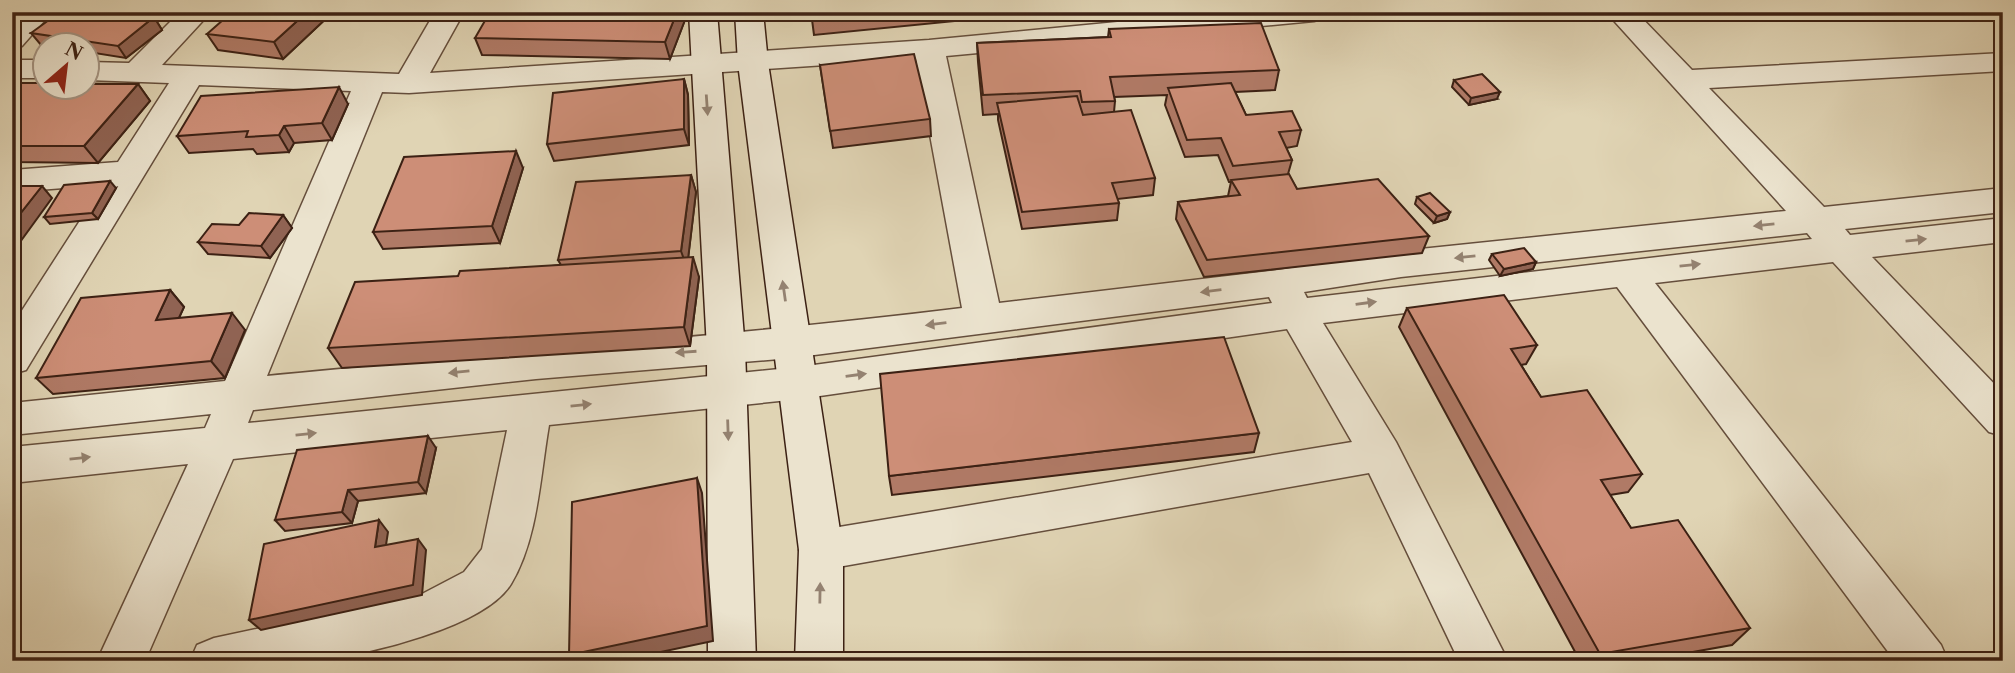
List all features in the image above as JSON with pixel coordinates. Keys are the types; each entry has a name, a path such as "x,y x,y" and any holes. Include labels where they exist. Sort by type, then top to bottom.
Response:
{"street":[{"path":"12,40 38,12"},
{"path":"136,74 197,12"},
{"path":"409,83 450,12"},
{"path":"703,12 704,66 726,349 732,661"},
{"path":"749,12 753,63 821,550 819,661"},
{"path":"102,72 370,84 409,83 753,63 929,49 1198,18 1314,12"},
{"path":"1620,12 2003,420"},
{"path":"929,49 983,318"},
{"path":"1683,80 2003,62"},
{"path":"12,63 32,67"},
{"path":"12,69 32,69"},
{"path":"12,359 189,76"},
{"path":"121,661 219,443 370,84"},
{"path":"12,181 129,172"},
{"path":"12,419 536,364 726,349 795,363 1289,298 1401,264 2003,200"},
{"path":"12,465 727,390 795,363 983,318 1626,272 2003,230"},
{"path":"1626,272 1924,661"},
{"path":"1289,298 1381,454 1484,661"},
{"path":"214,661 429,614 480,587 494,571 504,551 531,410"},
{"path":"821,550 1381,454"}],"building":[{"path":"60,12 117,12 154,17 118,46 102,44 102,32 32,32"},
{"path":"232,12 307,12 274,42 207,34"},
{"path":"490,12 677,12 665,42 475,38"},
{"path":"811,12 844,12 811,15"},
{"path":"1261,23 1279,70 1110,77 1115,101 1082,102 1080,91 983,95 977,43 1111,37 1109,29"},
{"path":"914,54 930,119 830,131 820,65"},
{"path":"1482,74 1500,92 1471,98 1454,80"},
{"path":"684,79 684,129 547,144 553,93"},
{"path":"12,83 32,83 32,102 102,102 102,84 138,84 84,146 12,146"},
{"path":"1231,83 1246,115 1292,111 1301,130 1279,132 1292,160 1233,166 1221,138 1187,140 1168,88"},
{"path":"339,87 322,123 284,126 279,135 246,137 248,131 177,136 201,96"},
{"path":"1077,96 1083,115 1131,110 1155,178 1112,183 1119,203 1022,212 997,103"},
{"path":"516,151 492,226 373,232 404,157"},
{"path":"1289,174 1297,189 1378,179 1429,236 1207,260 1178,202 1240,195 1231,180"},
{"path":"691,175 681,251 558,260 576,182"},
{"path":"110,181 92,213 44,217 64,185"},
{"path":"12,186 42,186 12,224"},
{"path":"1430,193 1450,212 1437,216 1417,197"},
{"path":"249,213 283,215 261,246 198,242 212,224 239,225"},
{"path":"1524,248 1536,262 1504,269 1492,254"},
{"path":"693,257 684,327 328,348 355,282 458,276 460,271"},
{"path":"170,290 156,320 232,313 211,361 36,378 81,298"},
{"path":"1504,295 1537,345 1511,349 1541,397 1587,390 1642,474 1601,480 1631,528 1678,520 1750,628 1600,654 1407,308"},
{"path":"1224,337 1259,433 889,476 880,374"},
{"path":"428,436 418,482 348,490 342,512 275,520 297,450"},
{"path":"697,478 707,626 569,655 572,502"},
{"path":"379,520 375,547 418,539 413,585 249,620 264,544"}]}
